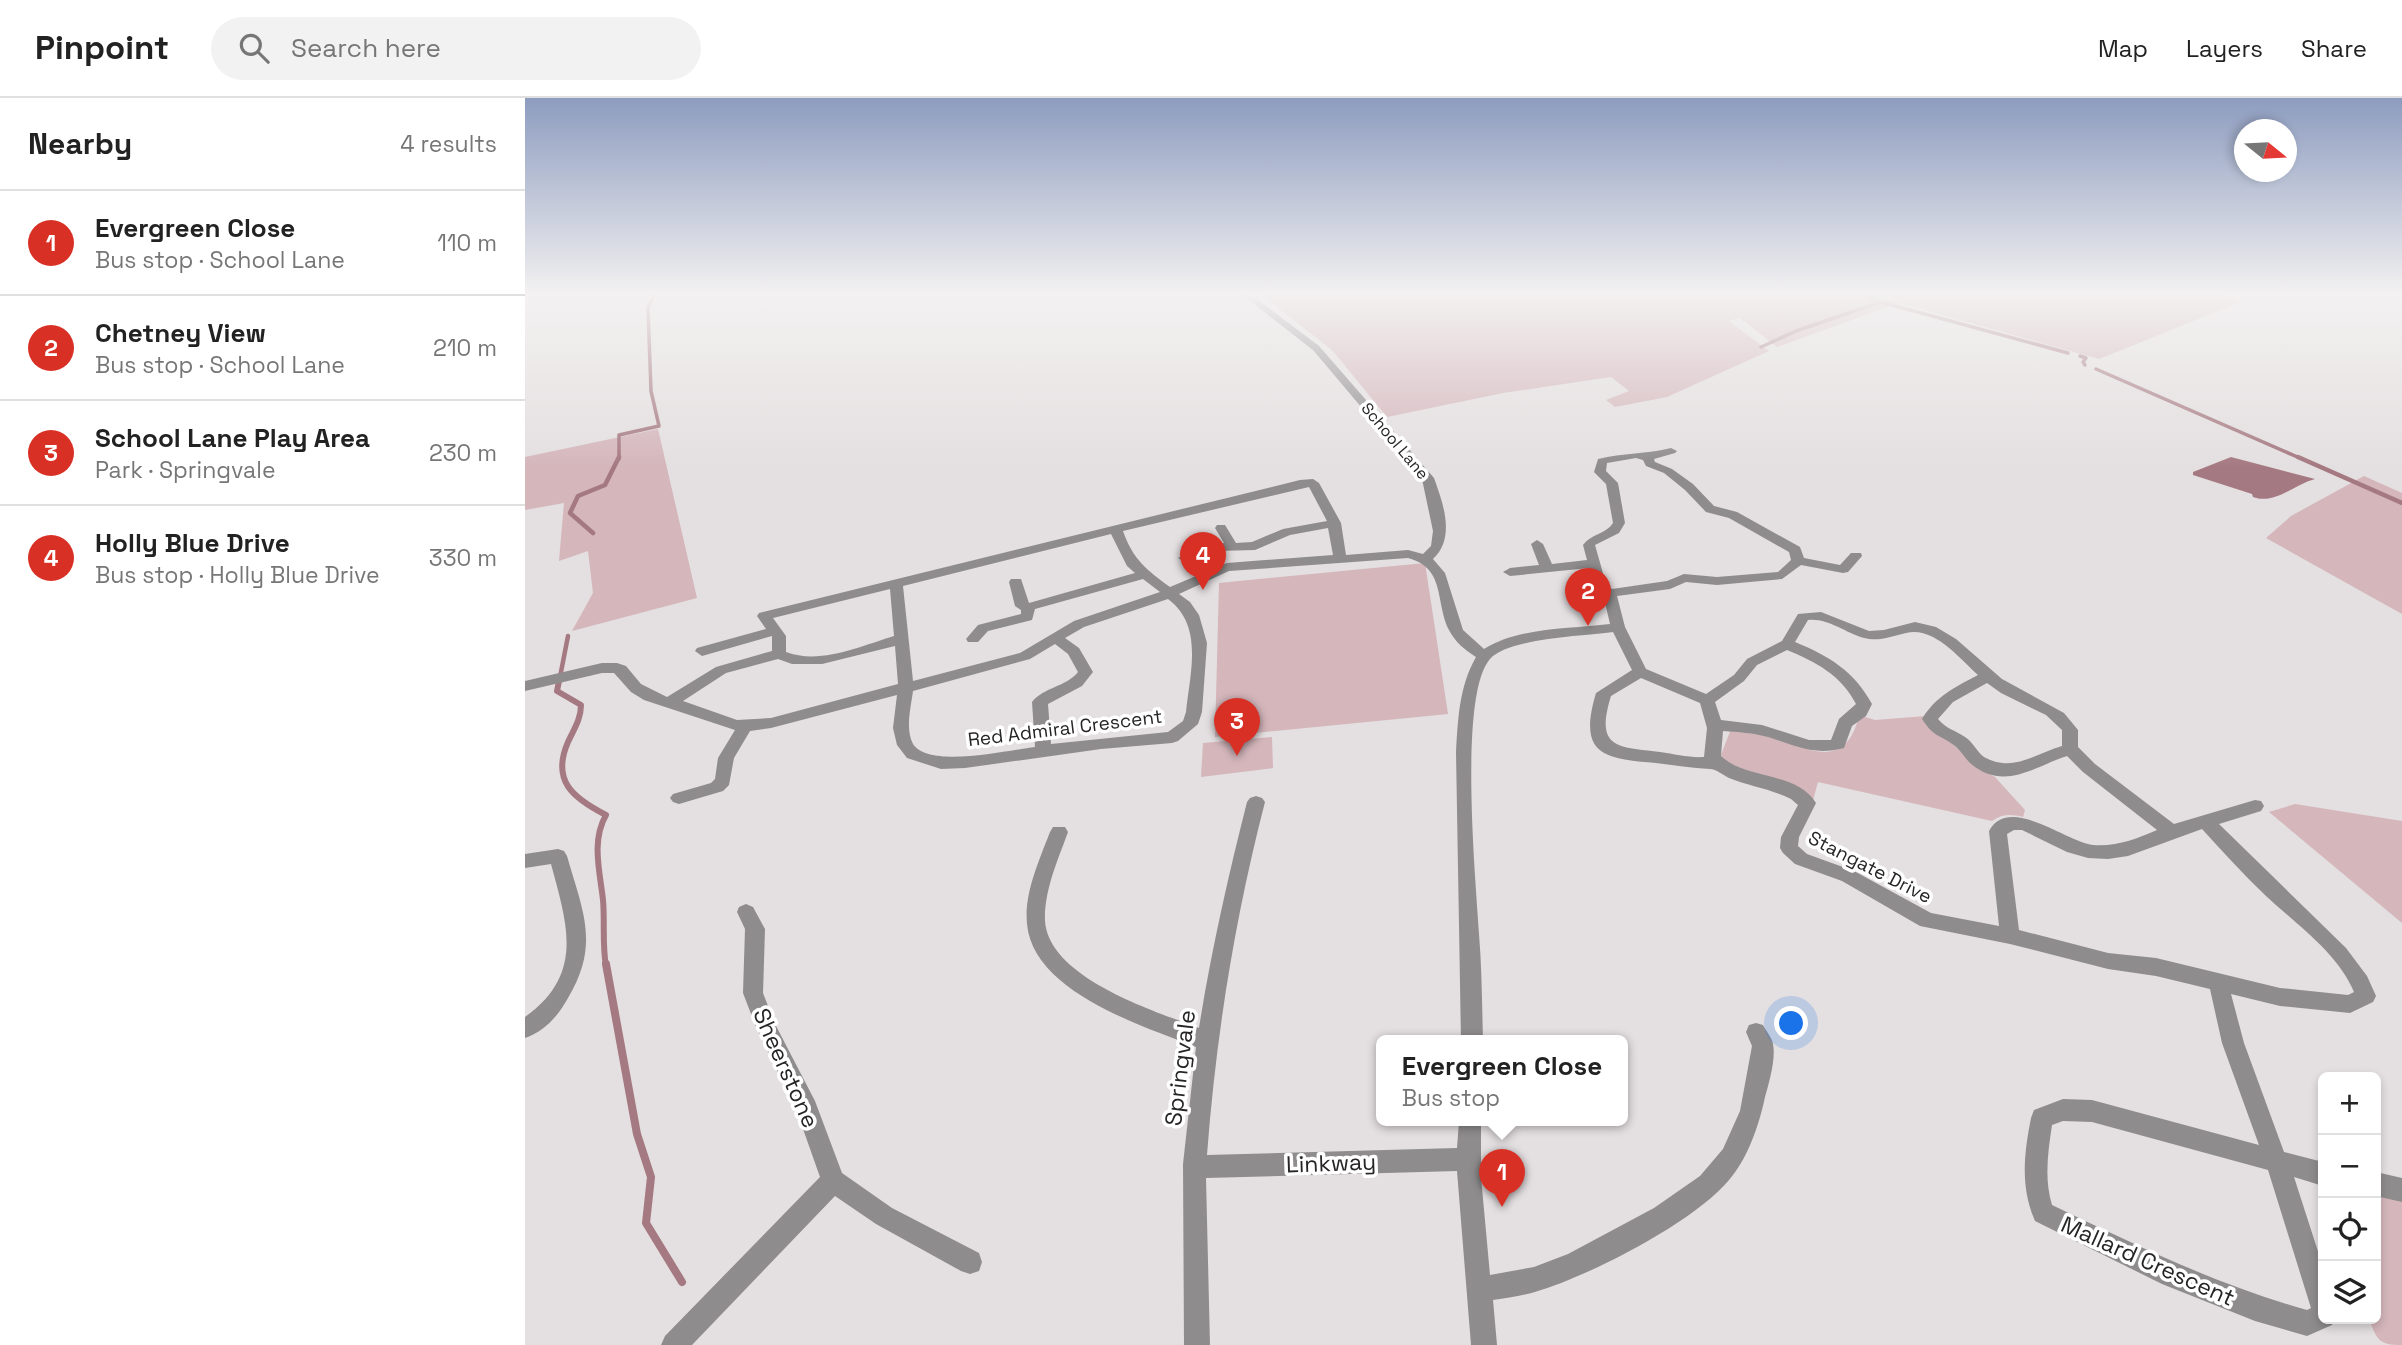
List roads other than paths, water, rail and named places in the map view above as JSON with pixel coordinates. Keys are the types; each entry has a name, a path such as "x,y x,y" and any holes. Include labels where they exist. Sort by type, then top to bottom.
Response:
{"street":[{"name":"School Lane","path":"1319,351 1428,478 1435,498 1439,537 1437,548 1426,558"},
{"path":"1640,672 1604,693 1597,720 1605,746 1619,755 1682,763 1715,762 1712,757 1717,725 1707,700 1640,672 1618,627 1609,593 1600,585 1589,545 1593,540 1615,530 1619,523 1612,483 1604,479 1599,466 1602,461 1611,458 1648,457 1671,451"},
{"path":"1648,457 1650,464 1668,471 1689,487 1710,509 1733,515 1761,529 1795,550 1798,561"},
{"path":"779,654 779,636 764,616 1300,484 1313,483 1335,523 1340,560"},
{"path":"1185,558 1216,547 1255,546 1278,535 1335,523"},
{"path":"1221,528 1233,546"},
{"name":"Red Admiral Crescent","path":"896,583 906,686 901,728 905,745 913,754 941,763 989,760 1101,743 1172,737 1190,724 1194,712 1200,643 1192,615 1185,605 1134,566 1121,545 1116,530"},
{"path":"1537,544 1546,566"},
{"path":"525,686 595,669 620,668 634,687 668,703 700,711 719,722 745,726 807,715 906,686 1025,656 1079,624 1111,616 1227,567 1408,555 1426,558 1437,566 1455,628 1471,648 1484,656"},
{"path":"1798,561 1843,569 1856,556"},
{"path":"1609,593 1670,585 1684,578 1717,581 1767,578 1782,575 1798,561"},
{"path":"1510,572 1546,566 1594,563"},
{"path":"1016,582 1022,606 1029,607 1146,574"},
{"path":"973,639 982,628 1027,617 1029,607"},
{"path":"1707,700 1739,678 1752,662 1787,644 1803,617 1814,614 1831,618 1878,636 1920,626 1946,639 1987,676 2009,691 2032,699 2051,710 2072,733 2070,749"},
{"path":"1472,1035 1471,959 1462,828 1466,724 1472,676 1484,656 1515,641 1618,627"},
{"path":"702,651 775,631"},
{"path":"1043,752 1040,702 1047,696 1081,682 1086,673 1074,651 1054,637"},
{"path":"779,654 786,659 808,662 901,639"},
{"path":"1717,725 1762,730 1814,747 1838,744 1845,723 1860,712 1864,704 1860,694 1850,679 1826,660 1787,644"},
{"path":"668,703 722,670 779,654"},
{"path":"1987,676 1944,701 1934,710 1930,719 1939,731 1961,743 1986,766 2001,771 2017,771 2037,760 2070,749"},
{"path":"679,798 716,787 723,781 726,758 745,726"},
{"path":"2070,749 2089,768 2171,832"},
{"name":"Stangate Drive","path":"1715,762 1738,774 1797,792 1807,803 1790,837 1789,848 1801,859 1848,876 1927,920 2010,936 2108,961 2156,967 2318,1003 2350,1004 2366,996 2362,983 2319,933 2270,888 2207,823"},
{"name":"Springvale","path":"1197,1345 1200,1306 1195,1167 1206,1041 1239,865 1256,802"},
{"path":"2010,936 1998,831 2005,825 2036,827 2063,843 2097,852 2121,850 2149,843 2171,832 2255,806"},
{"path":"1059,832 1037,895 1038,937 1056,967 1110,1001 1206,1041"},
{"path":"525,860 558,856 577,925 578,949 569,979 550,1011 525,1029"},
{"name":"Sheerstone","path":"746,912 754,929 753,993 766,1027 807,1109 833,1181"},
{"path":"2218,982 2234,1043 2277,1160 2318,1291"},
{"path":"1481,1289 1535,1280 1566,1268 1681,1206 1722,1171 1748,1123 1763,1045 1756,1032"},
{"name":"Mallard Crescent","path":"2277,1160 2092,1111 2063,1110 2042,1118 2034,1190 2043,1213 2171,1275 2255,1308 2307,1323 2318,1318"},
{"path":"1470,1126 1467,1159 1481,1289 1484,1345"},
{"name":"Linkway","path":"1195,1167 1467,1159"},
{"path":"2277,1160 2318,1172"},
{"path":"674,1345 833,1181 884,1216 970,1262"},
{"path":"2381,1185 2402,1189"}],"waterway":[{"path":"619,457 619,435 659,426 651,391 650,351"},
{"path":"2061,351 2068,353"},
{"path":"2080,356 2086,358 2083,362 2085,365"},
{"path":"2096,369 2302,459"},
{"path":"593,533 570,513 578,496 605,485 619,457"},
{"path":"2298,457 2402,503"},
{"path":"560,677 568,636"},
{"path":"560,676 557,691 581,705 563,756 564,778 575,795 606,815 601,825 598,846 606,966"},
{"path":"606,964 637,1134 651,1177 646,1223 682,1282"}],"place":[{"name":"Holly Blue Drive","path":"1203,590"},
{"name":"Chetney View","path":"1588,626"},
{"name":"School Lane Play Area","path":"1237,756"},
{"name":"Evergreen Close","path":"1502,1207"}]}
